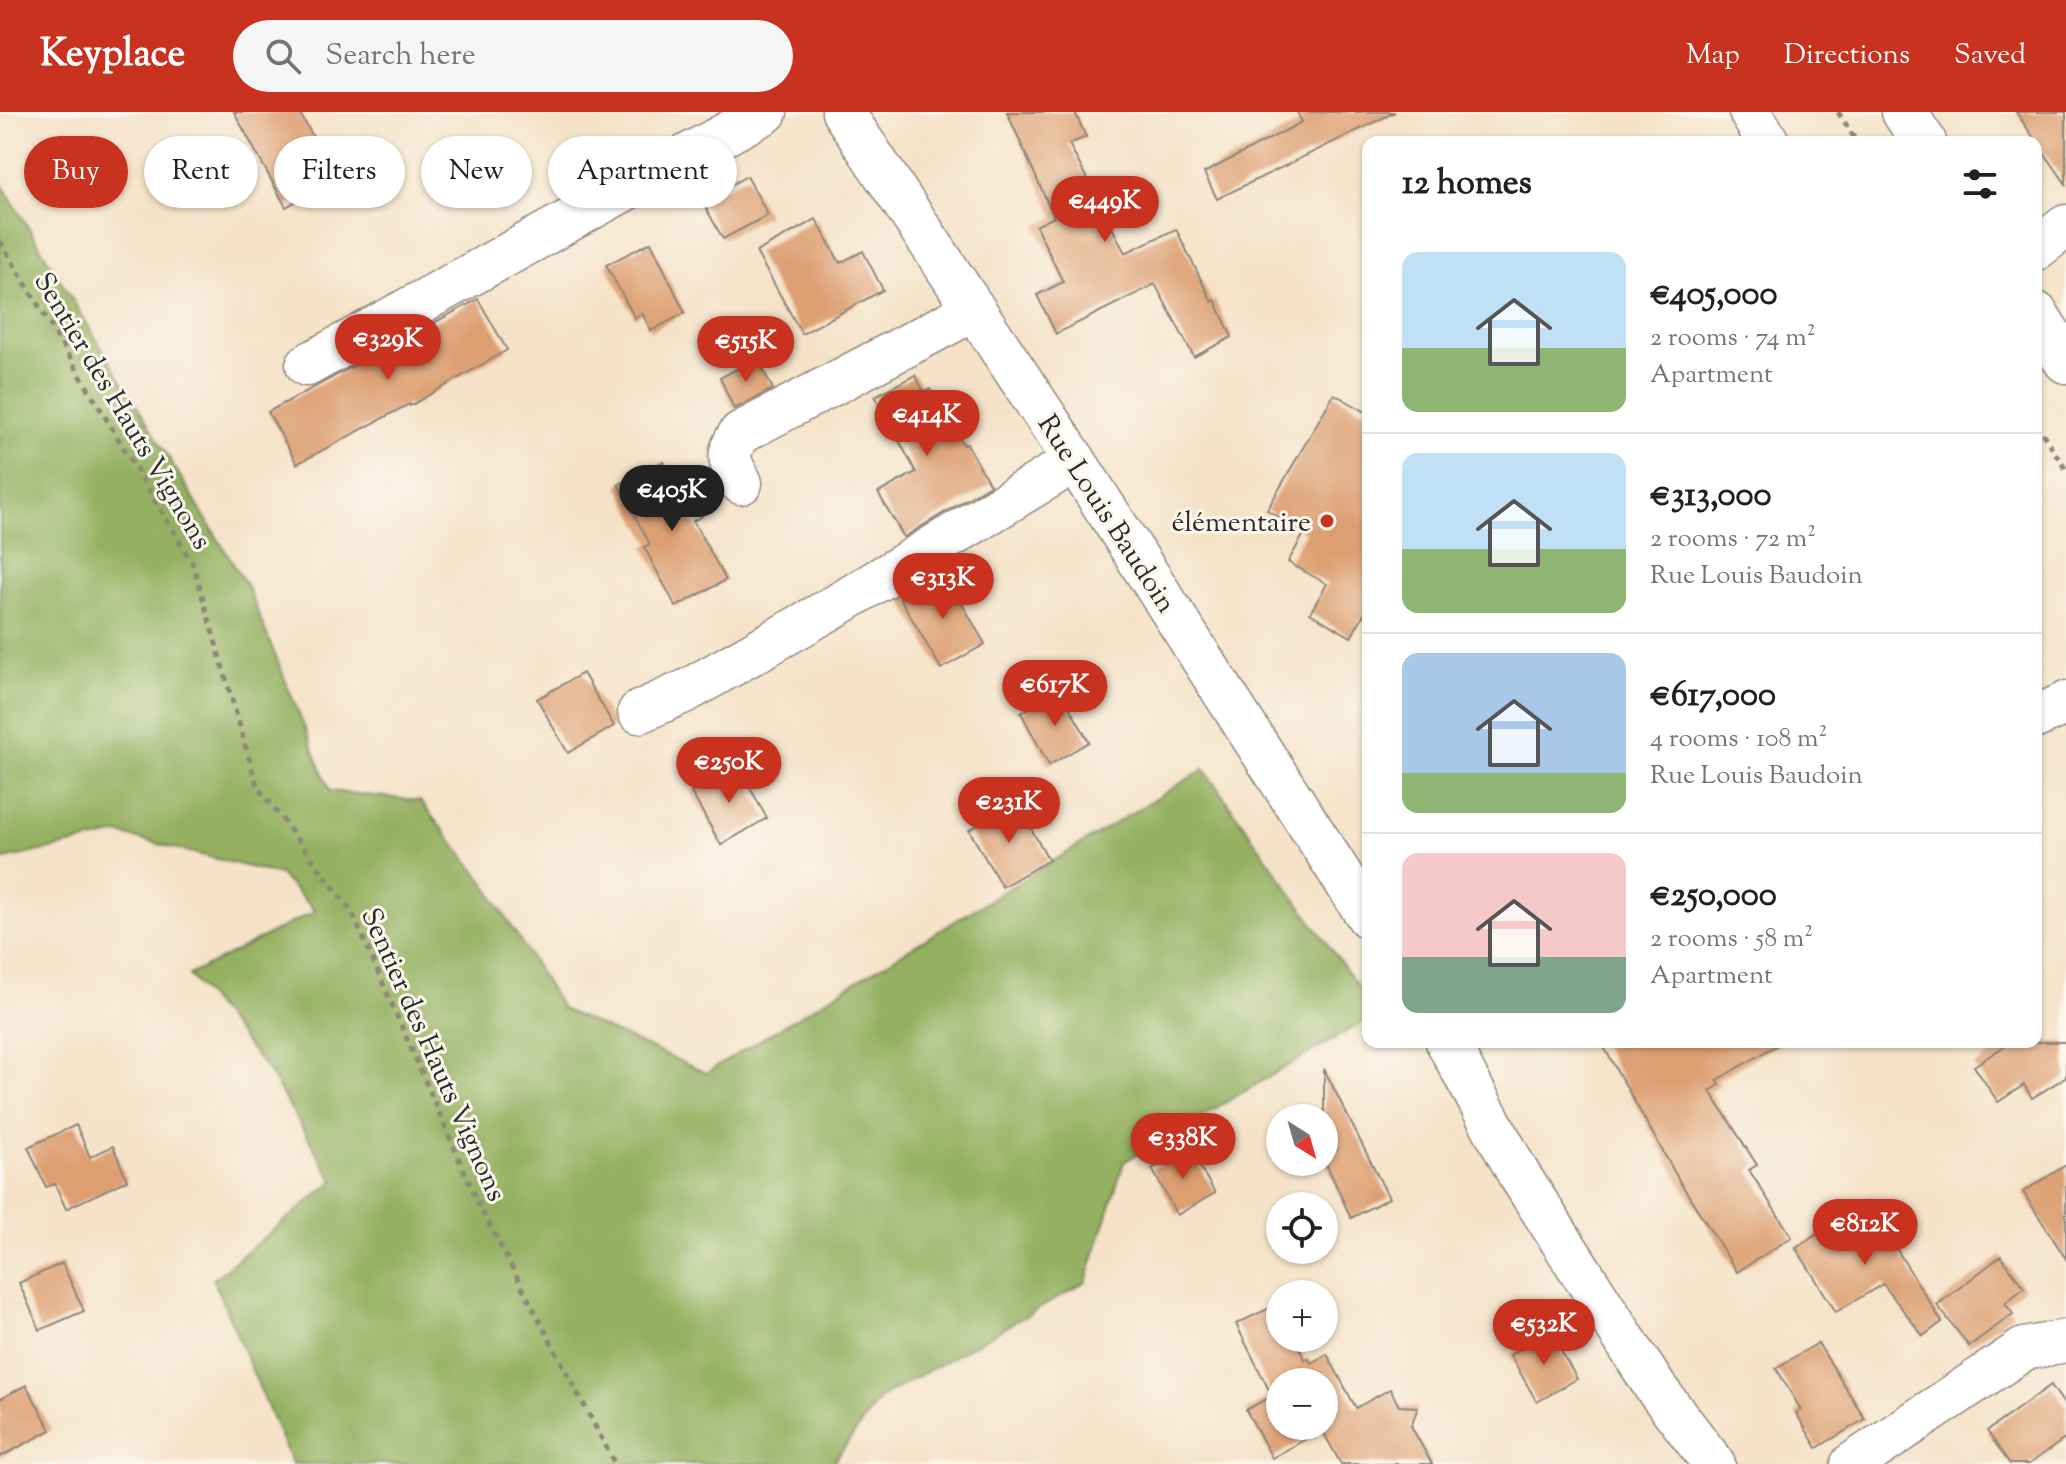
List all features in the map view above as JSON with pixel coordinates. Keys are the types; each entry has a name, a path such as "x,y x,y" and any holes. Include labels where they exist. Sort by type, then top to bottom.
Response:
{"main road":[{"path":"1904,112 1920,136"},
{"path":"2042,323 2066,361"}],"street":[{"path":"307,365 766,112"},
{"name":"Rue Louis Baudoin","path":"843,112 1075,461 1362,908"},
{"path":"1750,112 1764,136"},
{"path":"2042,244 2066,226"},
{"path":"741,483 731,464 730,448 740,433 974,310"},
{"path":"639,712 688,690 839,604 1075,461"},
{"path":"2042,714 2066,703"},
{"path":"1450,1048 1526,1186 1655,1387 1714,1464"},
{"path":"1852,1464 2024,1349 2066,1341"}],"path":[{"path":"1838,112 1853,136"},
{"name":"Sentier des Hauts Vignons","path":"0,241 193,564 257,786 352,912 479,1205 615,1464"},
{"path":"2042,432 2066,470"}],"green space":[{"path":"0,181 248,588 330,791 420,801 485,883 562,1009 706,1073 1204,769 1362,993 1362,1023 1124,1162 1086,1282 880,1398 832,1464 292,1464 213,1279 334,1181 267,1069 189,975 315,911 280,875 119,834 0,860"}],"building":[{"path":"234,112 299,112 313,136 274,136 274,185 258,156 258,136 247,136"},
{"path":"1007,112 1075,112 1086,137 1069,144 1125,253 1176,229 1232,337 1194,357 1155,284 1056,334 1037,295 1063,282 1036,226 1054,217"},
{"path":"1297,112 1395,112 1217,199 1204,173 1302,122"},
{"path":"2016,112 2066,112 2066,184 2042,149 2042,136 2033,136"},
{"path":"747,176 768,215 723,239 706,208 737,208 737,182"},
{"path":"816,219 840,263 863,251 883,290 802,334 756,252"},
{"path":"651,242 685,313 651,331 642,313 635,318 606,265"},
{"path":"478,299 507,350 410,406 297,464 268,412"},
{"path":"757,358 773,389 734,409 720,378"},
{"path":"915,375 924,392 930,389 990,485 904,537 878,493 916,472 875,396"},
{"name":"élémentaire","path":"1334,394 1362,410 1362,618 1351,637 1310,613 1327,584 1288,562 1305,532 1267,510"},
{"path":"663,462 674,481 681,477 702,516 693,521 726,580 676,607 644,547 650,544 618,485"},
{"path":"944,572 985,644 941,669 900,598"},
{"path":"583,673 614,726 568,753 537,699"},
{"path":"1060,691 1089,742 1049,765 1021,713"},
{"path":"737,765 767,818 721,845 691,792"},
{"path":"1016,803 1049,860 1002,887 969,830"},
{"path":"2042,1042 2066,1042 2066,1077 2032,1098 2024,1085 1998,1102 1974,1066 2002,1048 2042,1048"},
{"path":"1604,1048 1772,1048 1717,1080 1720,1085 1710,1091 1757,1165 1749,1170 1792,1237 1737,1272 1680,1182"},
{"path":"1324,1069 1389,1198 1351,1218 1332,1176 1338,1176 1338,1104 1324,1104"},
{"path":"76,1125 90,1157 113,1146 127,1180 66,1209 55,1184 46,1187 28,1147"},
{"path":"1189,1148 1215,1193 1177,1215 1152,1169"},
{"path":"2066,1165 2066,1259 2023,1192"},
{"path":"1867,1202 1942,1322 1923,1336 1883,1284 1836,1312 1796,1248"},
{"path":"2001,1256 2024,1288 2005,1303 2013,1314 1969,1346 1937,1305"},
{"path":"62,1263 84,1311 40,1330 19,1283"},
{"path":"1266,1310 1266,1352 1301,1352 1305,1360 1308,1358 1311,1363 1327,1354 1335,1368 1266,1368 1266,1384 1236,1324"},
{"path":"1550,1332 1577,1379 1537,1402 1510,1355"},
{"path":"1818,1343 1865,1419 1817,1448 1796,1413 1801,1410 1776,1368"},
{"path":"1338,1374 1356,1408 1390,1389 1399,1406 1418,1407 1411,1426 1432,1464 1341,1464 1328,1440 1338,1440"},
{"path":"26,1385 51,1430 0,1457 0,1399"},
{"path":"2051,1385 2066,1407 2066,1438 2029,1464 2010,1464 1987,1431"},
{"path":"1266,1399 1266,1440 1304,1440 1272,1458 1246,1410"}],"place":[{"name":"élémentaire","path":"1327,521"}]}
